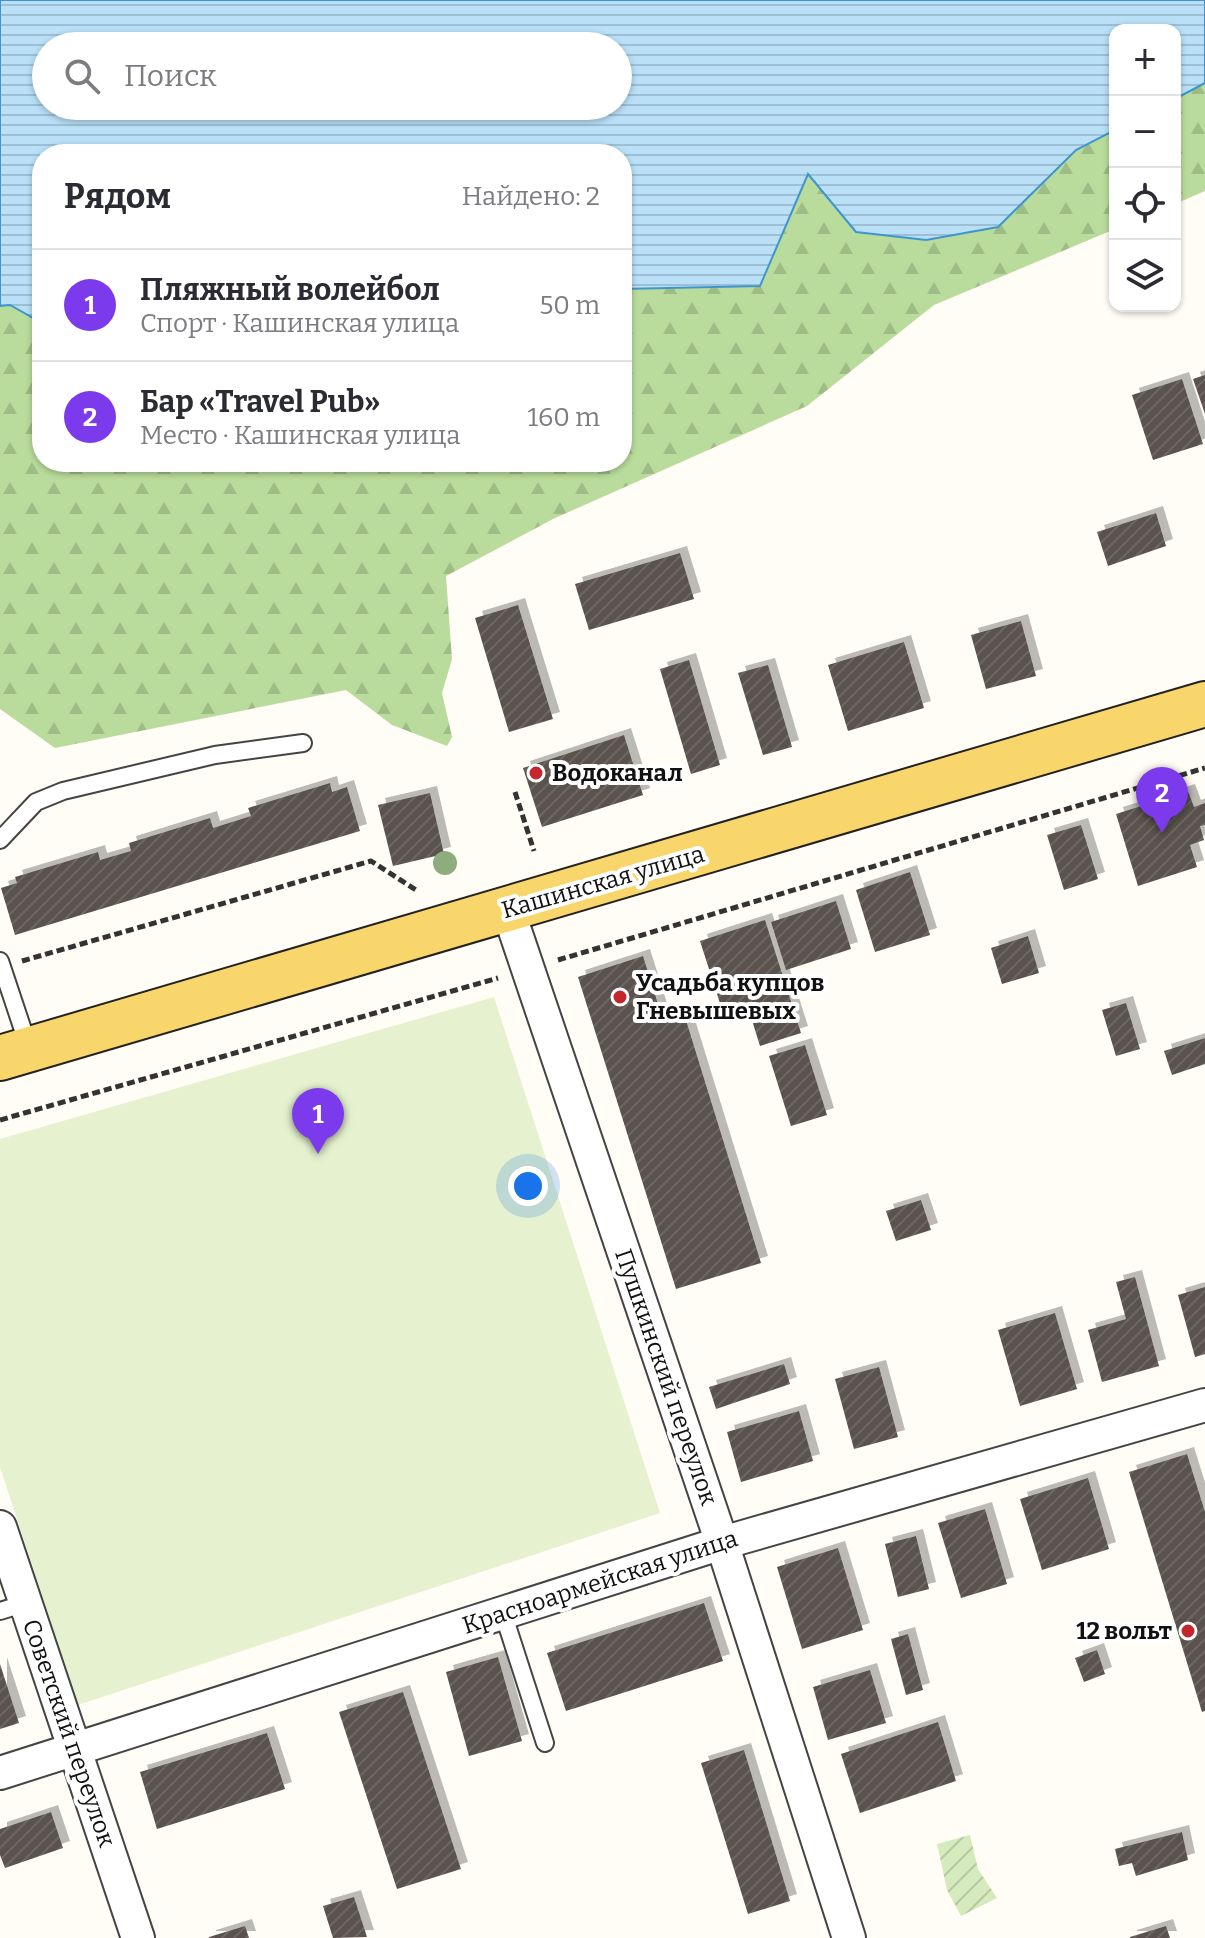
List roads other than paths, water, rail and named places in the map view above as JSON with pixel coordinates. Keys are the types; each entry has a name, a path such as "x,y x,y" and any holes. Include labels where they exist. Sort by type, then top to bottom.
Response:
{"main road":[{"name":"Кашинская улица","path":"15,1054 1205,704"}],"street":[{"name":"Пушкинский переулок","path":"508,910 722,1543 849,1938"},
{"name":"Красноармейская улица","path":"0,1773 722,1543 1205,1405"},
{"name":"Советский переулок","path":"0,1527 13,1607 74,1749 138,1938"}],"lane":[{"path":"0,840 36,802 63,791 215,755 303,743"},
{"path":"1,964 15,1054"},
{"path":"503,1613 545,1743"}],"water":[{"path":"0,0 1205,0 1205,83 1181,96 1181,24 1109,24 1109,133 1076,150 998,227 926,240 856,232 808,174 760,286 632,289 632,144 32,144 32,317 10,305 0,306"}],"place":[{"name":"Водоканал","path":"536,773"},
{"name":"Бар «Travel Pub»","path":"1162,833"},
{"name":"Усадьба купцов Гневышевых","path":"620,997"},
{"name":"Пляжный волейбол","path":"318,1154"},
{"name":"12 вольт","path":"1188,1631"}]}
